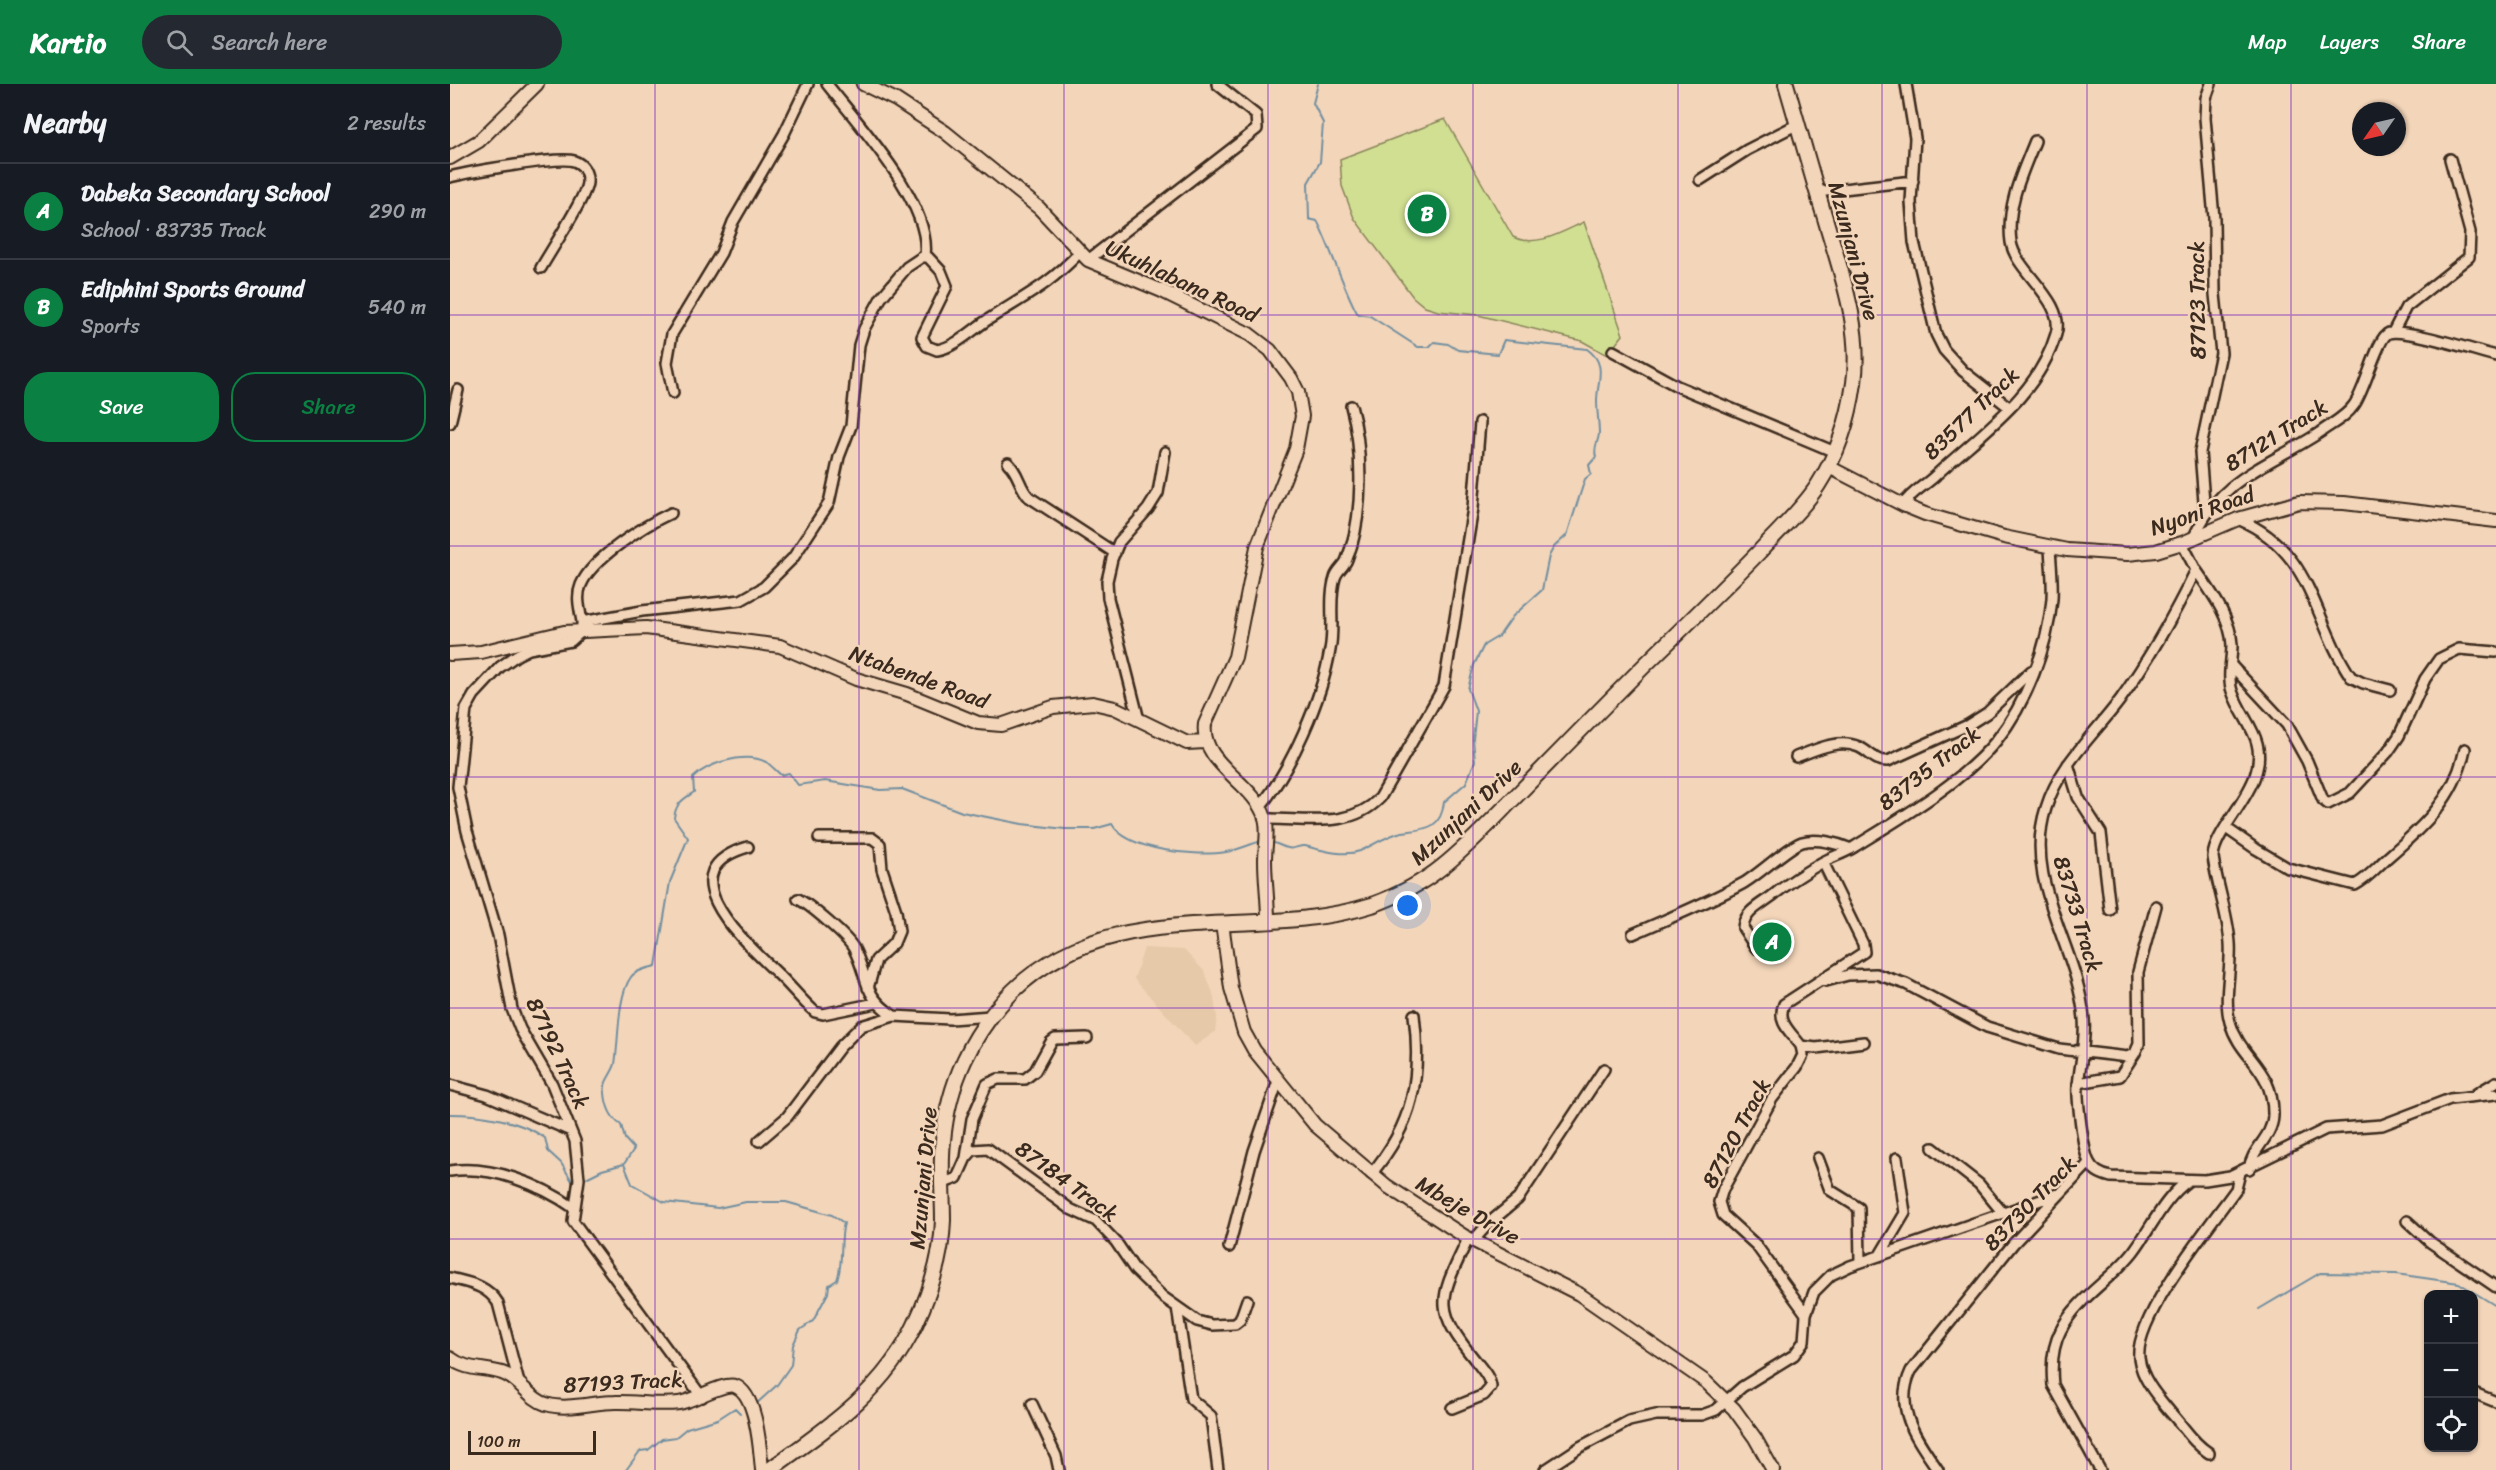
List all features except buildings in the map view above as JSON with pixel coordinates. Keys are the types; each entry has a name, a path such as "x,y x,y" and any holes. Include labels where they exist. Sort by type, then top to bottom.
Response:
{"main road":[{"name":"Mzunjani Drive","path":"769,1470 840,1420 881,1378 906,1341 928,1295 938,1258 943,1221 940,1184 943,1139 952,1092 970,1048 991,1017 1029,978 1054,960 1083,945 1123,933 1222,923 1311,918 1356,909 1405,892 1440,869 1774,536 1807,500 1829,467 1850,409 1855,377 1855,343 1850,309 1786,84"}],"street":[{"path":"450,158 479,141 537,84"},
{"path":"673,393 667,363 672,334 721,253 733,222 784,134 808,84"},
{"path":"827,84 888,160 924,229 925,256 933,260 947,286 946,294 922,337 927,346 937,350 956,342 1032,294 1257,129 1256,115 1217,84"},
{"name":"Ukuhlabana Road","path":"862,84 896,100 945,132 1050,219 1083,256 1162,291 1260,342 1291,378 1301,406 1302,416 1296,449 1257,547 1238,646 1205,724 1205,742"},
{"path":"1906,84 1915,138 1914,242 1936,334 1944,350 1963,371 2010,408"},
{"name":"87123 Track","path":"2205,514 2200,452 2221,353 2215,294 2215,227 2205,118 2206,98 2211,84"},
{"path":"1700,180 1747,150 1798,124"},
{"name":"83577 Track","path":"1903,506 1912,493 1932,479 2010,408 2038,373 2057,328 2043,291 2019,258 2011,241 2014,195 2035,141"},
{"name":"87121 Track","path":"2187,541 2219,496 2238,480 2296,448 2344,416 2366,384 2380,340 2393,332 2400,314 2469,257 2470,232 2450,159"},
{"path":"450,177 485,169 559,161 572,160 580,164 585,170 587,186 541,268"},
{"path":"1817,192 1913,181"},
{"name":"87192 Track","path":"702,1397 573,1221 579,1161 571,1131 552,1084 520,1029 512,1009 498,934 461,805 458,776 466,709 487,679 517,655 571,641 582,626 642,611 741,600 764,587 793,558 828,503 839,457 851,426 859,345 864,329 881,298 912,263 925,256"},
{"path":"2393,332 2496,356"},
{"path":"1612,351 1677,386 1835,453"},
{"path":"450,423 458,390"},
{"path":"1268,920 1264,818 1272,792 1312,713 1331,649 1334,580 1348,559 1357,512 1359,439 1351,406"},
{"path":"1264,818 1339,820 1373,805 1380,798 1444,686 1473,508 1480,422"},
{"path":"1139,720 1108,598 1107,581 1119,542 1148,509 1158,493 1165,452"},
{"path":"1008,463 1014,469 1022,489 1029,497 1115,553"},
{"name":"Nyoni Road","path":"1829,467 1903,506 2050,549 2139,554 2187,541 2238,519 2284,505 2315,502 2496,520"},
{"path":"582,626 579,593 587,575 612,551 644,527 671,513"},
{"path":"2238,519 2276,540 2292,558 2304,575 2351,677 2362,683 2390,690"},
{"path":"2187,541 2196,570 2219,608 2230,633 2231,689 2255,736 2260,751 2251,785 2215,843 2213,857 2230,945 2229,1020 2237,1037 2265,1076 2270,1087 2273,1114 2270,1131 2250,1159 2236,1189 2146,1321 2139,1348 2141,1367 2150,1386 2194,1442 2209,1453"},
{"name":"83735 Track","path":"1756,948 1743,928 1745,918 1786,885 1823,862 1851,849 1922,802 1982,756 2013,715 2034,668 2050,610 2050,549"},
{"name":"83733 Track","path":"2089,1163 2078,1100 2078,1083 2084,1052 2082,995 2044,884 2039,853 2046,806 2068,764 2134,679 2170,620 2196,570"},
{"name":"Ntabende Road","path":"450,654 481,652 582,626 646,628 780,646 856,679 907,694 978,723 1000,725 1053,707 1093,703 1114,708 1187,743 1205,742"},
{"path":"2231,665 2268,701 2287,725 2307,760 2323,800 2328,804 2350,793 2388,752 2399,736 2425,679 2439,658 2459,649 2496,652"},
{"path":"1796,757 1843,743 1862,748 1877,760 1888,761 1939,741 1987,713 2034,668"},
{"path":"1205,742 1214,755 1248,788 1264,818"},
{"path":"2226,828 2264,855 2288,868 2355,885 2416,833 2442,805 2460,771 2465,749"},
{"path":"2068,764 2078,797 2101,833 2110,910"},
{"path":"819,838 872,838 880,844 882,869 896,911 899,931 894,943 876,960 868,988"},
{"path":"1633,934 1741,885 1798,844 1812,841 1833,843 1851,849"},
{"path":"748,847 730,852 718,862 711,887 715,904 736,931 815,1012 823,1014 876,1003"},
{"path":"1823,862 1865,949 1857,958 1790,999 1782,1010 1785,1026 1801,1046 1816,1048 1864,1042"},
{"path":"798,899 811,905 821,918 849,941 876,1003 894,1016"},
{"path":"2078,1083 2120,1076 2135,1053 2140,1037 2138,972 2156,906"},
{"name":"Mbeje Drive","path":"1222,923 1238,1013 1254,1050 1315,1125 1371,1174 1471,1240 1578,1294 1706,1382 1726,1401 1755,1438 1773,1470"},
{"path":"1815,984 1848,975 1876,974 1906,984 1987,1027 2059,1048 2122,1058 2135,1053"},
{"path":"1371,1174 1398,1137 1412,1095 1418,1068 1414,1015"},
{"path":"759,1141 774,1130 798,1104 854,1030 870,1022 894,1016 942,1019 991,1017"},
{"path":"940,1184 957,1178 966,1158 972,1119 987,1084 998,1079 1025,1079 1035,1071 1051,1042 1055,1040 1087,1038"},
{"name":"87120 Track","path":"1801,1046 1801,1059 1772,1099 1723,1189 1719,1202 1723,1215 1756,1245 1806,1314"},
{"path":"1452,1408 1484,1395 1491,1388 1488,1376 1451,1329 1443,1305 1446,1286 1471,1240 1518,1199 1604,1069"},
{"path":"1229,1247 1254,1150 1278,1081"},
{"path":"2474,1095 2496,1082"},
{"path":"450,1085 487,1095 571,1131"},
{"name":"83730 Track","path":"1938,1470 1915,1436 1904,1409 1905,1384 1911,1371 1999,1261 2089,1163 2097,1171 2111,1177 2166,1177 2189,1180 2219,1178 2244,1171 2316,1132 2382,1125 2450,1100 2474,1095 2496,1094"},
{"name":"87184 Track","path":"966,1158 979,1148 992,1151 1054,1198 1096,1221 1116,1242 1135,1270 1176,1307 1205,1324 1230,1325 1240,1320 1247,1300"},
{"path":"1933,1148 1978,1184 2002,1212"},
{"path":"1818,1158 1830,1190 1859,1208 1860,1262"},
{"path":"1880,1255 1905,1213 1897,1158"},
{"path":"450,1171 475,1169 515,1180 545,1190 574,1208"},
{"path":"2100,1470 2053,1384 2055,1344 2066,1320 2127,1259 2166,1200 2189,1180"},
{"path":"1545,1470 1580,1447 1629,1421 1656,1415 1710,1413 1742,1387 1794,1355 1804,1341 1806,1314 1810,1300 1822,1282 1831,1275 1860,1262 2061,1193"},
{"path":"2408,1221 2430,1242 2496,1287"},
{"path":"450,1278 477,1285 492,1294 498,1303 519,1383"},
{"path":"1176,1307 1191,1399 1211,1416 1218,1470"},
{"name":"87193 Track","path":"450,1358 473,1369 503,1373 544,1404 552,1406 616,1401 664,1405 702,1397"},
{"path":"702,1397 723,1385 734,1386 742,1391 753,1413 762,1470"},
{"path":"2478,1395 2496,1402"},
{"path":"1032,1404 1056,1456 1059,1470"}],"shaded area":[{"path":"1144,948 1184,950 1204,971 1213,993 1217,1017 1215,1032 1195,1046 1134,979"}],"green space":[{"path":"1445,119 1513,237 1531,241 1540,240 1584,222 1623,335 1607,355 1582,341 1478,315 1438,311 1425,307 1413,297 1354,218 1342,186 1340,159"}],"waterway":[{"path":"1270,842 1290,848 1305,846 1332,852 1354,853 1397,833 1425,829 1435,823 1444,802 1466,783 1475,761 1473,739 1476,711 1468,689 1474,665 1484,645 1499,636 1513,616 1542,590 1549,556 1554,547 1567,535 1585,479 1591,474 1589,465 1596,457 1595,448 1599,434 1597,401 1600,373 1597,361 1587,349 1504,340 1498,354 1458,350 1448,344 1434,342 1429,347 1418,347 1370,316 1358,314 1320,225 1317,221 1309,219 1308,183 1320,162 1323,123 1313,103 1318,84"},
{"path":"755,1405 777,1385 791,1365 793,1345 800,1330 813,1321 828,1293 829,1285 837,1280 844,1223 832,1215 786,1202 746,1202 718,1208 664,1202 632,1184 624,1164 634,1149 625,1139 621,1125 614,1119 605,1093 606,1081 615,1064 621,1007 626,985 636,973 656,966 670,882 688,838 674,818 676,808 694,792 693,778 717,763 738,758 758,759 766,762 781,775 789,773 798,785 825,781 880,790 902,789 962,812 1022,824 1065,829 1094,829 1112,824 1120,833 1132,840 1164,850 1198,854 1214,853 1230,851 1262,841"},
{"path":"450,1114 499,1119 535,1132 545,1138 548,1151 561,1163 572,1181"},
{"path":"582,1180 602,1170 624,1164"},
{"path":"2259,1309 2320,1273 2396,1274 2459,1283 2496,1306"},
{"path":"626,1470 640,1451 648,1450 662,1439 676,1437 687,1428 718,1419 735,1408 740,1413"}],"place":[{"name":"Ediphini Sports Ground","path":"1427,214"},
{"name":"Dabeka Secondary School","path":"1772,942"}]}
